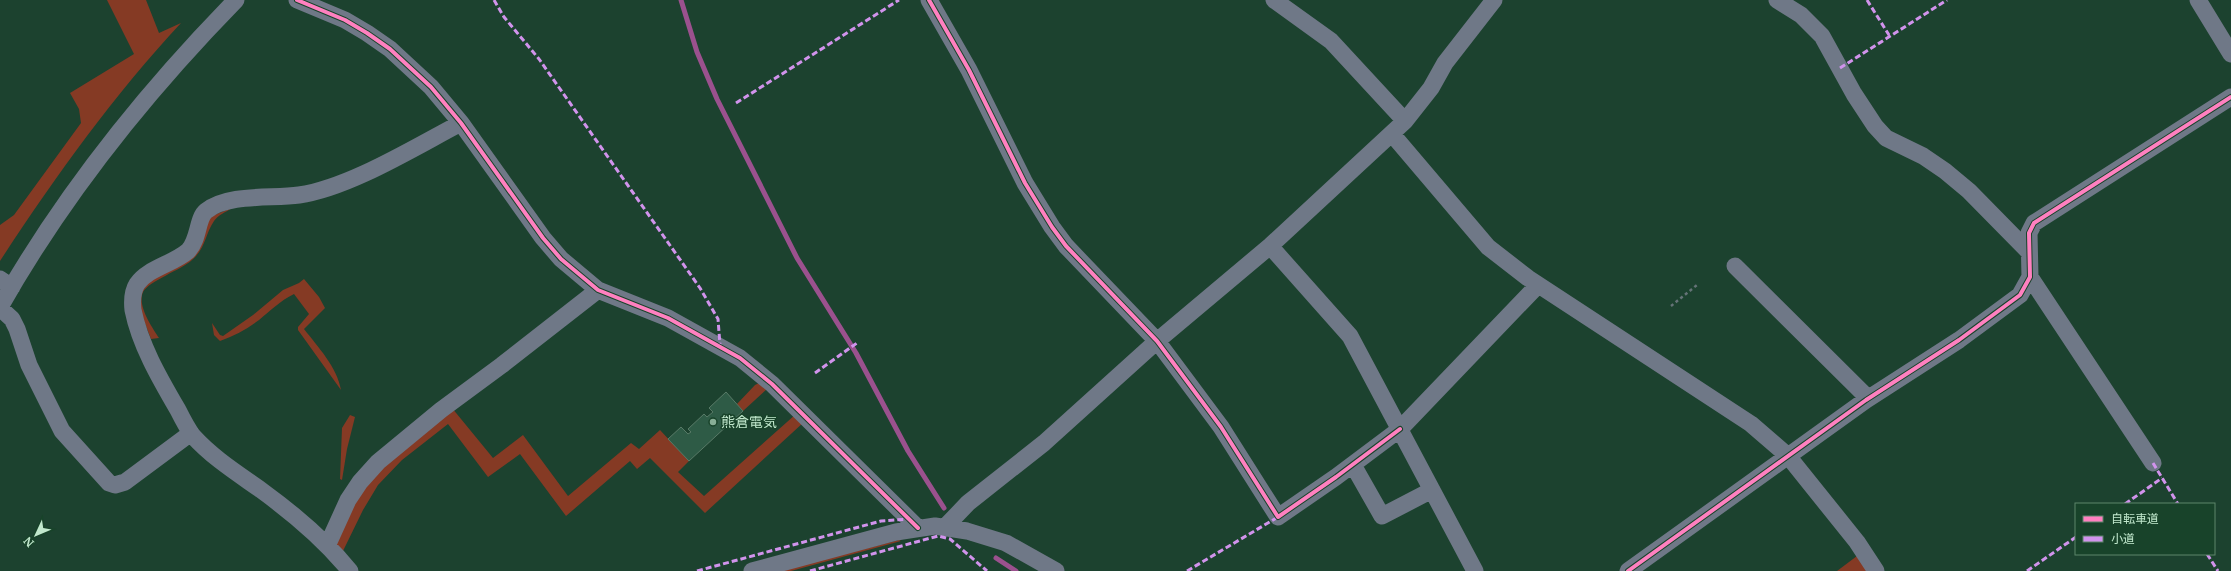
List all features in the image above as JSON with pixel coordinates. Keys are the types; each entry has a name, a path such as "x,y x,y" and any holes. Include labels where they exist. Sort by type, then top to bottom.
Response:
{"street":[{"path":"191,433 125,482 115,486 109,484 62,432 29,365 17,329 12,319 0,307 6,283 40,240 114,139 165,77 236,0"},
{"path":"296,0 345,20 390,49 431,87 461,123 543,238 561,259 598,290 668,318 740,358 772,384 918,528"},
{"path":"929,0 969,70 1025,183 1052,227 1066,246 1158,341 1221,427 1278,517 1353,465 1400,429 1538,285"},
{"path":"1274,0 1331,41 1405,121"},
{"path":"945,527 968,503 1044,442 1158,341 1270,246 1392,134 1405,121 1431,88 1445,63 1494,0"},
{"path":"1777,0 1800,16 1822,36 1854,94 1875,126 1886,138 1922,156 1969,191 2029,252"},
{"path":"2198,0 2231,54"},
{"path":"2153,463 2030,277 2029,233 2034,223 2231,98"},
{"path":"350,571 328,544 297,517 216,459 191,433 158,375 137,323 133,298 138,282 187,252 193,244 202,217 211,209 229,202 250,198 298,195 329,187 368,171 461,123"},
{"path":"1392,134 1488,247 1538,285 1751,424 1788,456 1857,542 1876,571"},
{"path":"1270,246 1350,336 1475,571"},
{"path":"1735,266 1868,398"},
{"path":"1628,571 1868,398 1959,340 2020,295 2030,277"},
{"path":"328,544 348,500 360,482 378,462 441,410 502,365 598,290"},
{"path":"1353,465 1382,516 1432,490"},
{"path":"752,571 896,532 918,528 945,527 983,534 1006,543 1056,571"}],"path":[{"path":"1671,306 1697,285"}],"shaded area":[{"path":"107,0 146,0 159,33 181,23 108,108 42,199 0,261 0,225 14,215 81,123 79,109 70,93 134,54"},
{"path":"232,208 220,215 214,221 203,246 192,260 181,268 158,280 146,288 143,292 142,304 146,316 159,338 151,339 140,311 139,295 151,279 209,217"},
{"path":"304,279 319,297 325,308 304,329 321,350 336,373 341,390 298,330 298,327 309,314 294,294 259,320 235,335 220,341 214,335 212,323 220,335 223,336 253,315 283,290 299,283"},
{"path":"759,383 767,389 743,411 737,404 755,385"},
{"path":"452,408 493,458 523,435 568,496 631,443 639,449 660,430 689,461 678,472 704,496 796,414 804,422 705,513 650,458 637,469 630,461 566,516 520,454 488,477 448,424 402,460 378,485 363,510 342,553 334,543 365,483"},
{"path":"350,415 355,417 347,449 342,480 340,479 342,428"},
{"path":"899,540 901,541 791,571 778,571"},
{"path":"1857,556 1871,571 1837,571"}],"building":[{"name":"熊倉電気","path":"726,392 743,411 689,461 668,439 681,427 688,434 691,432 688,429 704,414 707,417 713,412 709,408"}],"waterway":[{"path":"681,0 697,52 717,99 797,258 856,353 908,451 944,508"},
{"path":"996,558 1016,571"}],"marked path":[{"path":"494,0 504,17 539,59 700,288 718,319 720,345"},
{"path":"736,103 899,0"},
{"path":"1867,0 1889,35"},
{"path":"1840,68 1947,0"},
{"path":"815,373 857,343"},
{"path":"2153,463 2177,503"},
{"path":"2126,503 2162,478"},
{"path":"1187,571 1278,517"},
{"path":"697,571 881,521 909,519"},
{"path":"810,571 938,536 950,539 987,571"},
{"path":"2027,571 2075,538"},
{"path":"2208,555 2218,571"}],"cycle path":[{"path":"297,0 345,20 367,33 390,49 431,87 461,123 543,238 561,259 598,290 668,318 740,358 772,384 918,528"},
{"path":"929,0 969,70 1025,183 1052,227 1066,246 1157,341 1221,427 1278,517 1336,477 1400,429"},
{"path":"1628,571 1866,400 1959,340 2020,295 2030,277 2029,233 2034,223 2231,97"}],"place":[{"name":"熊倉電気","path":"713,422"}]}
